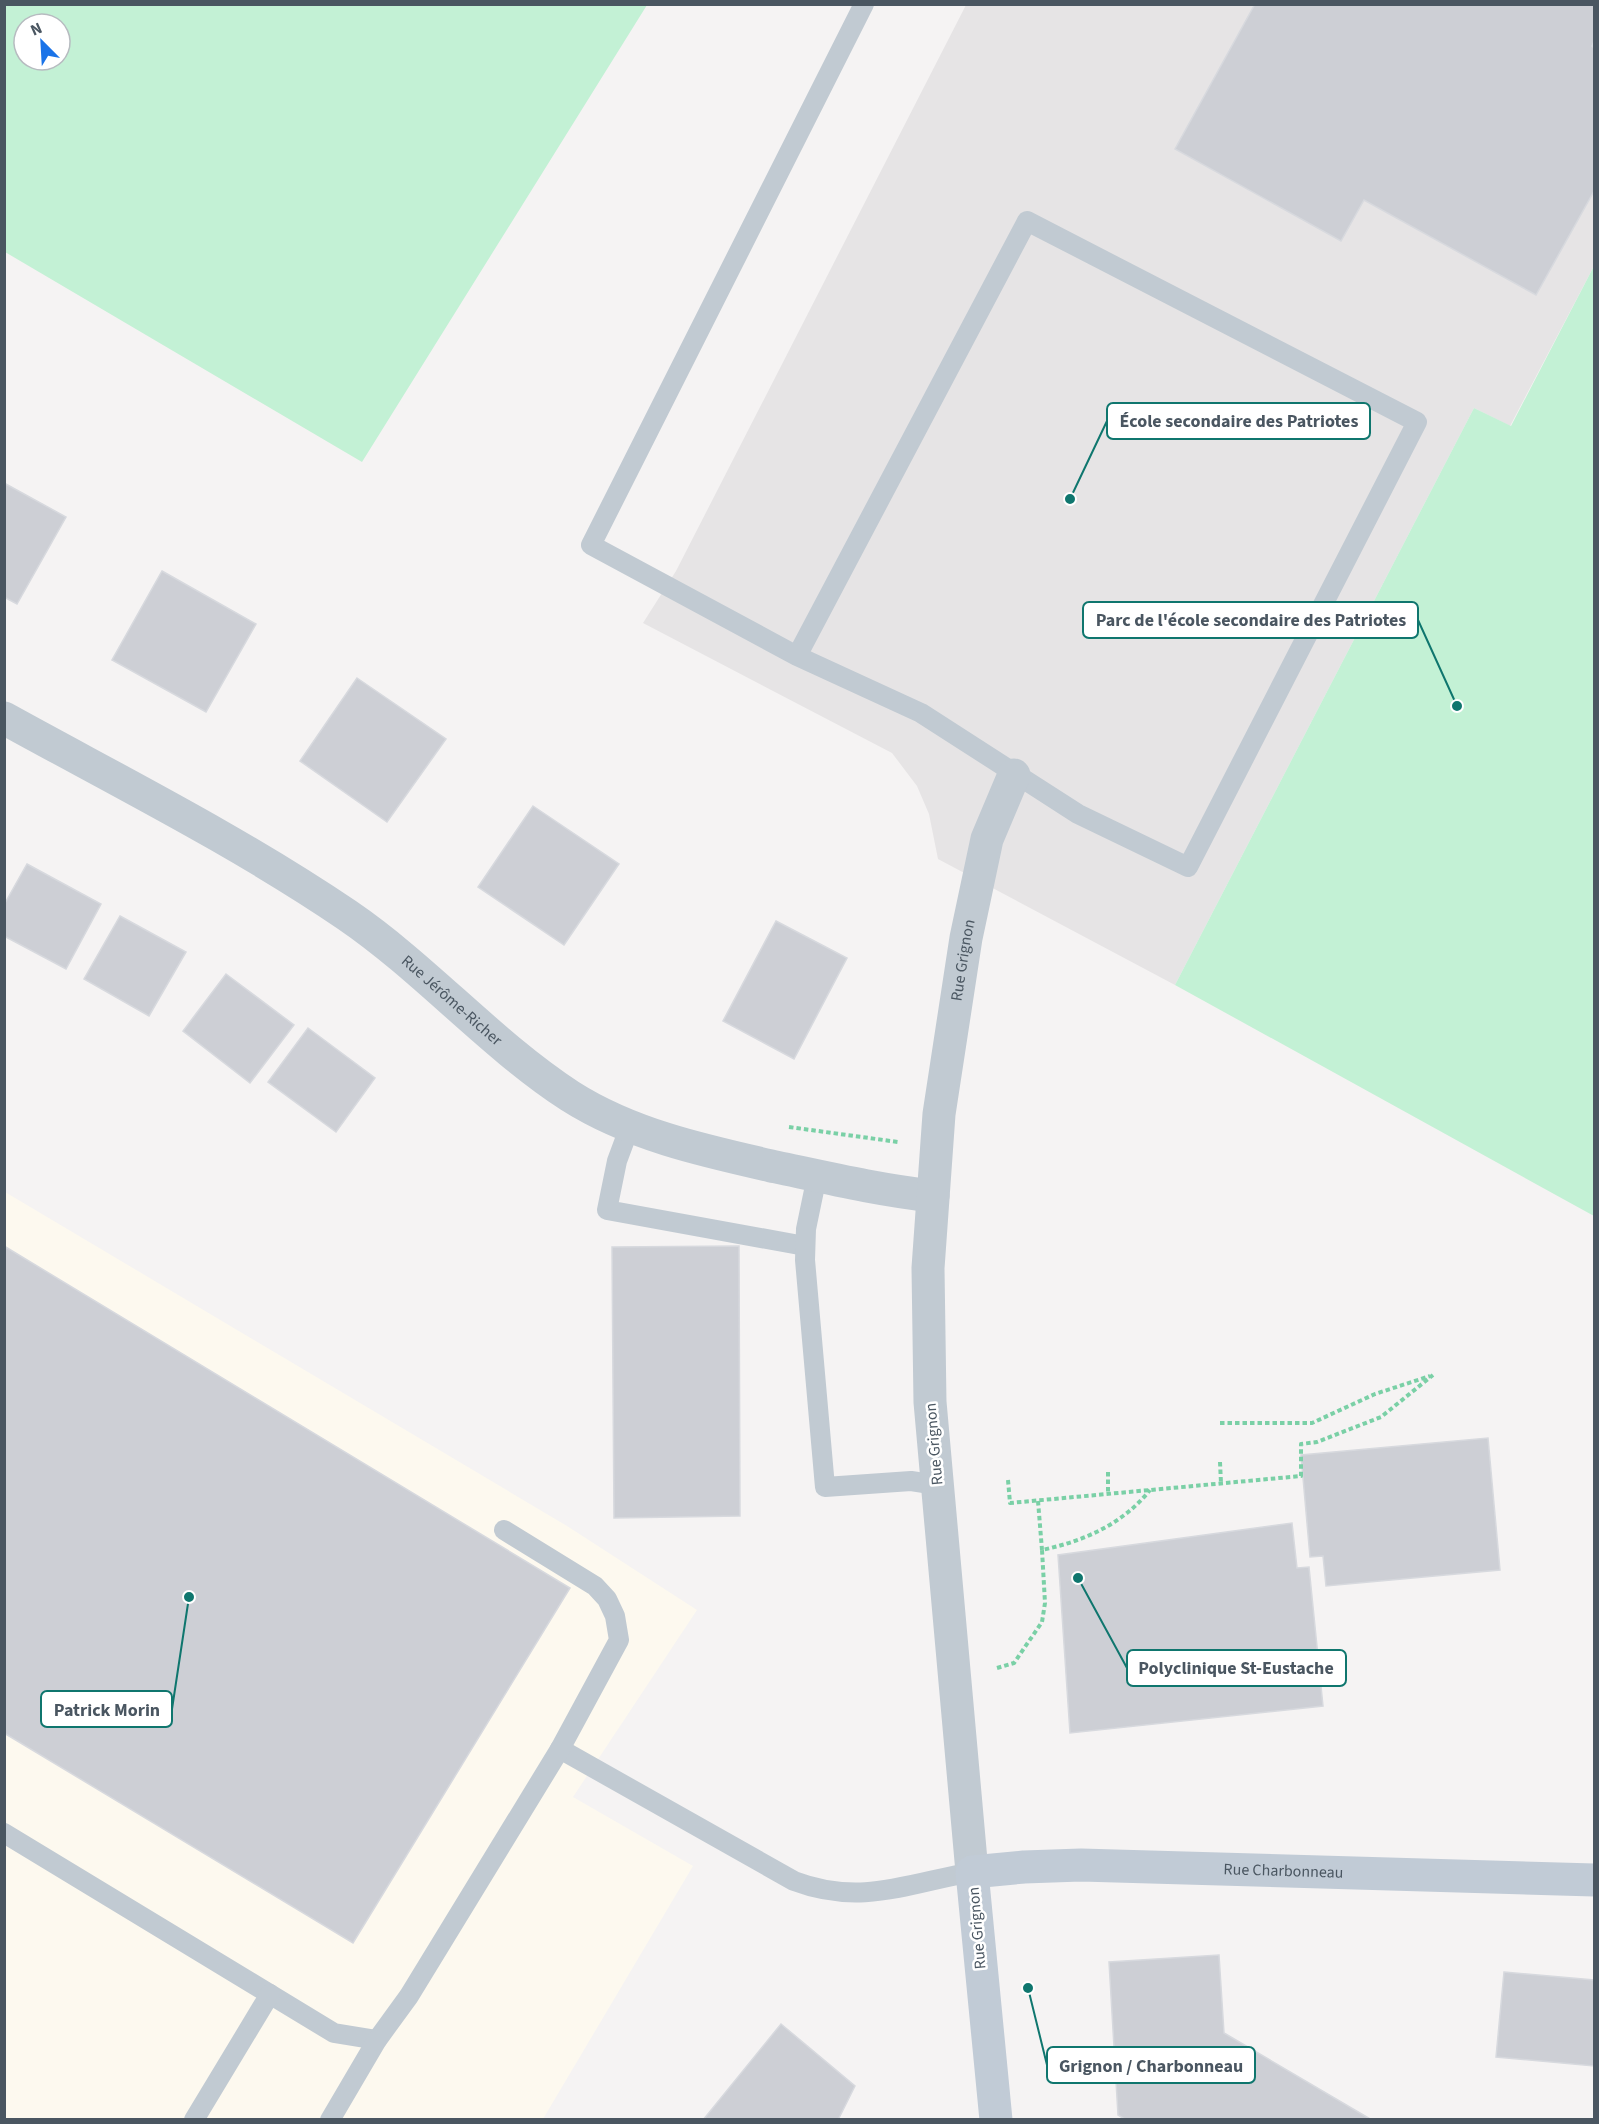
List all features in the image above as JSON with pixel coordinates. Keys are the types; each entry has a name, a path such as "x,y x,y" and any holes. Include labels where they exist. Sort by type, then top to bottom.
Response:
{"street":[{"name":"Rue Jérôme-Richer","path":"4,718 291,878 377,936 502,1045 571,1096 630,1126 683,1144 859,1186 933,1196"},
{"name":"Rue Grignon","path":"996,2120 937,1485 927,1316 939,1113 973,898 987,839 1014,775"},
{"name":"Rue Charbonneau","path":"972,1872 1081,1865 1594,1880"}],"lane":[{"path":"797,656 1027,221 1417,422 1188,867 1078,814 1014,775 921,713 797,656 591,545 864,4"},
{"path":"630,1126 618,1161 607,1210 806,1246"},
{"path":"817,1176 806,1229 806,1246 808,1313 825,1487 911,1481 937,1485"},
{"path":"330,2120 377,2040 409,1996 560,1749 619,1640 615,1617 607,1599 595,1586 504,1530"},
{"path":"560,1749 794,1881 816,1890 842,1894 890,1891 972,1872"},
{"path":"4,1833 334,2033 377,2040"},
{"path":"194,2120 270,1994"}],"path":[{"path":"1008,1480 1010,1503 1301,1476 1301,1444 1317,1442 1381,1418 1433,1375 1375,1394 1312,1423 1220,1423"},
{"path":"1220,1462 1221,1483"},
{"path":"1108,1472 1108,1494"},
{"path":"1042,1550 1072,1543 1101,1531 1136,1508 1150,1490"},
{"path":"997,1668 1014,1663 1042,1622 1045,1604 1038,1500"}],"shaded area":[{"path":"966,5 1594,5 1594,266 1510,426 1474,408 1175,985 938,859 929,814 917,786 892,753 643,623 676,571"},
{"path":"5,1192 567,1526 697,1610 573,1797 693,1866 543,2119 5,2120"}],"green space":[{"path":"5,4 647,4 362,462 5,252"},
{"path":"1594,266 1594,1216 1175,985 1474,408 1511,426"}],"building":[{"path":"1255,4 1594,4 1592,46 1594,48 1594,191 1536,295 1364,200 1341,241 1175,149"},
{"path":"4,483 66,517 17,604 4,597"},
{"path":"162,571 256,624 206,712 112,660"},
{"path":"357,678 446,739 387,822 300,761"},
{"path":"533,806 619,864 564,945 478,887"},
{"path":"27,864 101,904 66,969 4,936 4,905"},
{"path":"120,916 186,952 149,1016 84,979"},
{"path":"776,921 847,958 794,1059 723,1021"},
{"path":"226,974 294,1025 250,1083 183,1031"},
{"path":"308,1028 375,1078 336,1132 268,1082"},
{"path":"4,1246 570,1588 353,1943 4,1733"},
{"path":"739,1246 740,1516 614,1518 612,1247"},
{"path":"1488,1438 1500,1570 1326,1586 1323,1556 1310,1557 1301,1455"},
{"path":"1292,1523 1297,1568 1309,1567 1323,1706 1070,1733 1058,1555"},
{"path":"1219,1955 1224,2033 1372,2120 1126,2120 1118,2115 1109,1962"},
{"path":"1504,1972 1594,1980 1594,2066 1496,2057"},
{"path":"781,2024 855,2086 838,2120 703,2120"}],"place":[{"name":"École secondaire des Patriotes","path":"1070,499"},
{"name":"Parc de l'école secondaire des Patriotes","path":"1457,706"},
{"name":"Polyclinique St-Eustache","path":"1078,1578"},
{"name":"Patrick Morin","path":"189,1597"},
{"name":"Grignon / Charbonneau","path":"1028,1988"}]}
